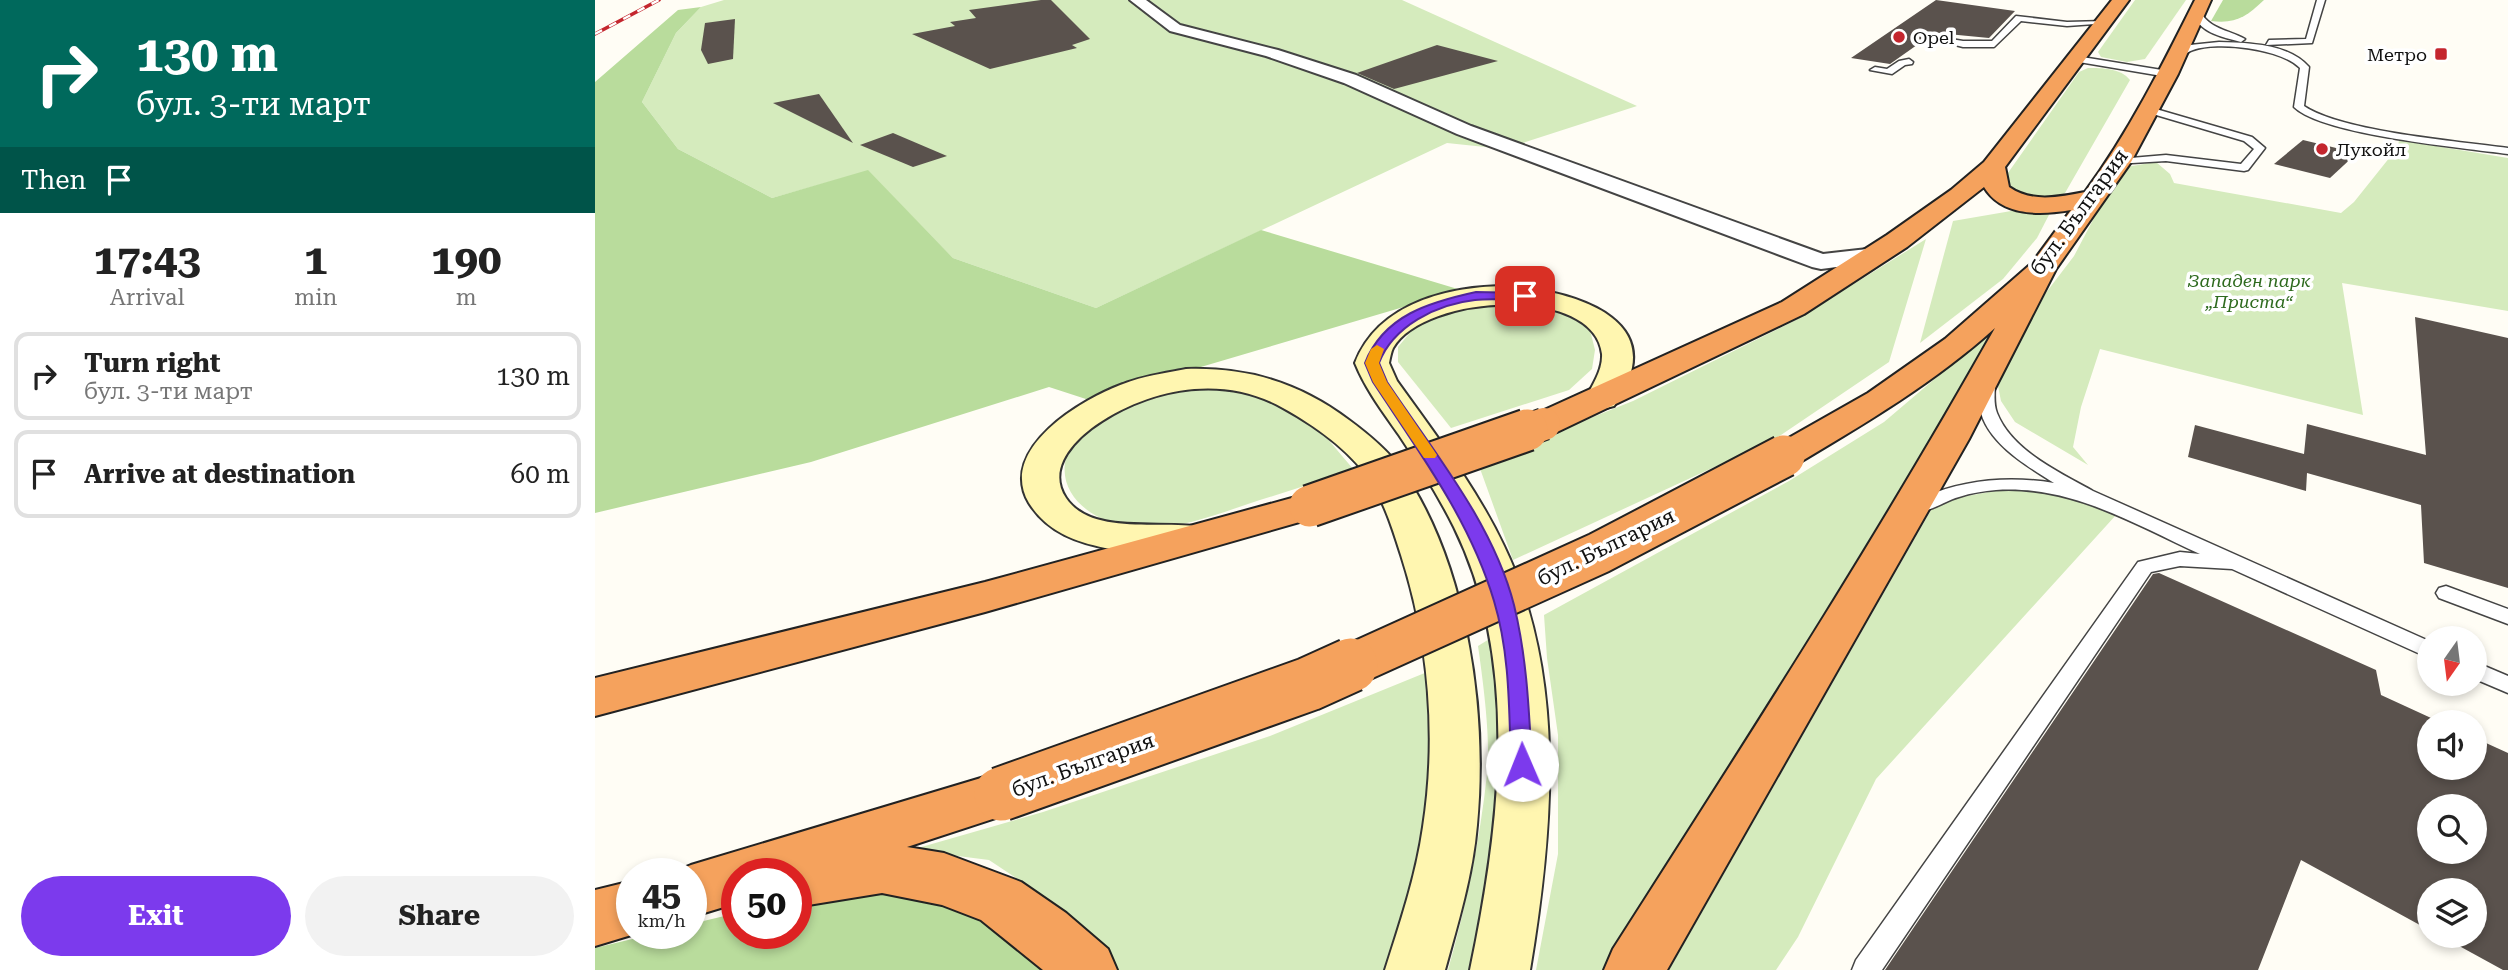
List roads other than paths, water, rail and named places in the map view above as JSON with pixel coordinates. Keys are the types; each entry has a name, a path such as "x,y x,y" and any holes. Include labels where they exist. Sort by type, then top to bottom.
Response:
{"highway":[{"path":"595,697 985,597 1310,506 1544,424 1602,399 1793,308 1960,195 1993,167 2121,0"},
{"name":"бул. България","path":"796,858 1001,794 1309,684 1599,553 1784,456 1880,400 1956,346 2042,269 2119,162 2149,110 2199,6"},
{"path":"1993,167 1997,187 2002,194 2011,198 2050,205 2092,198"},
{"path":"1634,970 1951,439 2042,269"},
{"path":"812,879 882,868 944,878 1001,901 1045,933 1087,970"},
{"path":"595,918 616,912"}],"main road":[{"path":"1500,970 1514,902 1521,817 1522,739 1517,669 1504,603 1485,549 1452,491 1380,382 1372,363 1379,344 1395,329 1422,312 1476,296 1542,298 1574,308 1598,321 1612,335 1618,354 1614,376 1602,399"},
{"path":"1194,538 1142,539 1111,535 1076,525 1051,509 1041,486 1043,465 1055,444 1069,428 1093,410 1124,395 1161,383 1195,378 1245,382 1273,389 1297,401 1336,428 1385,474 1413,529 1432,580 1448,645 1456,730 1450,832 1415,970"}],"street":[{"path":"1137,0 1175,28 1272,53 1350,79 1464,130 1821,262 1876,254"},
{"path":"1808,298 1824,277 1826,270 1821,262"}],"lane":[{"path":"2199,6 2203,24 2229,36 2274,44 2300,43 2311,39 2321,0"},
{"path":"1927,37 1963,44 1993,44 2019,18 2100,29"},
{"path":"2067,24 2100,29"},
{"path":"2076,59 2171,66 2190,48 2201,46 2243,46 2280,53 2302,62 2305,67 2299,107 2307,115 2340,124 2508,151"},
{"path":"1875,70 1889,72 1902,63 1909,62"},
{"path":"2119,162 2166,158 2245,168 2260,148 2248,139 2149,110"},
{"path":"1986,371 1989,414 1998,427 2027,456 2087,495 2417,645"},
{"path":"1909,511 1940,495 1986,484 2044,486 2087,495"},
{"path":"1866,970 2145,567 2180,559 2232,562"},
{"path":"2446,593 2508,617"},
{"path":"2487,675 2508,685"}],"railway":[{"path":"595,34 659,0"}],"place":[{"name":"Opel","path":"1899,37"},
{"name":"Метро","path":"2441,54"},
{"name":"Лукойл","path":"2322,149"}],"park label":[{"name":"Западен парк „Приста“","path":"2249,290"}]}
